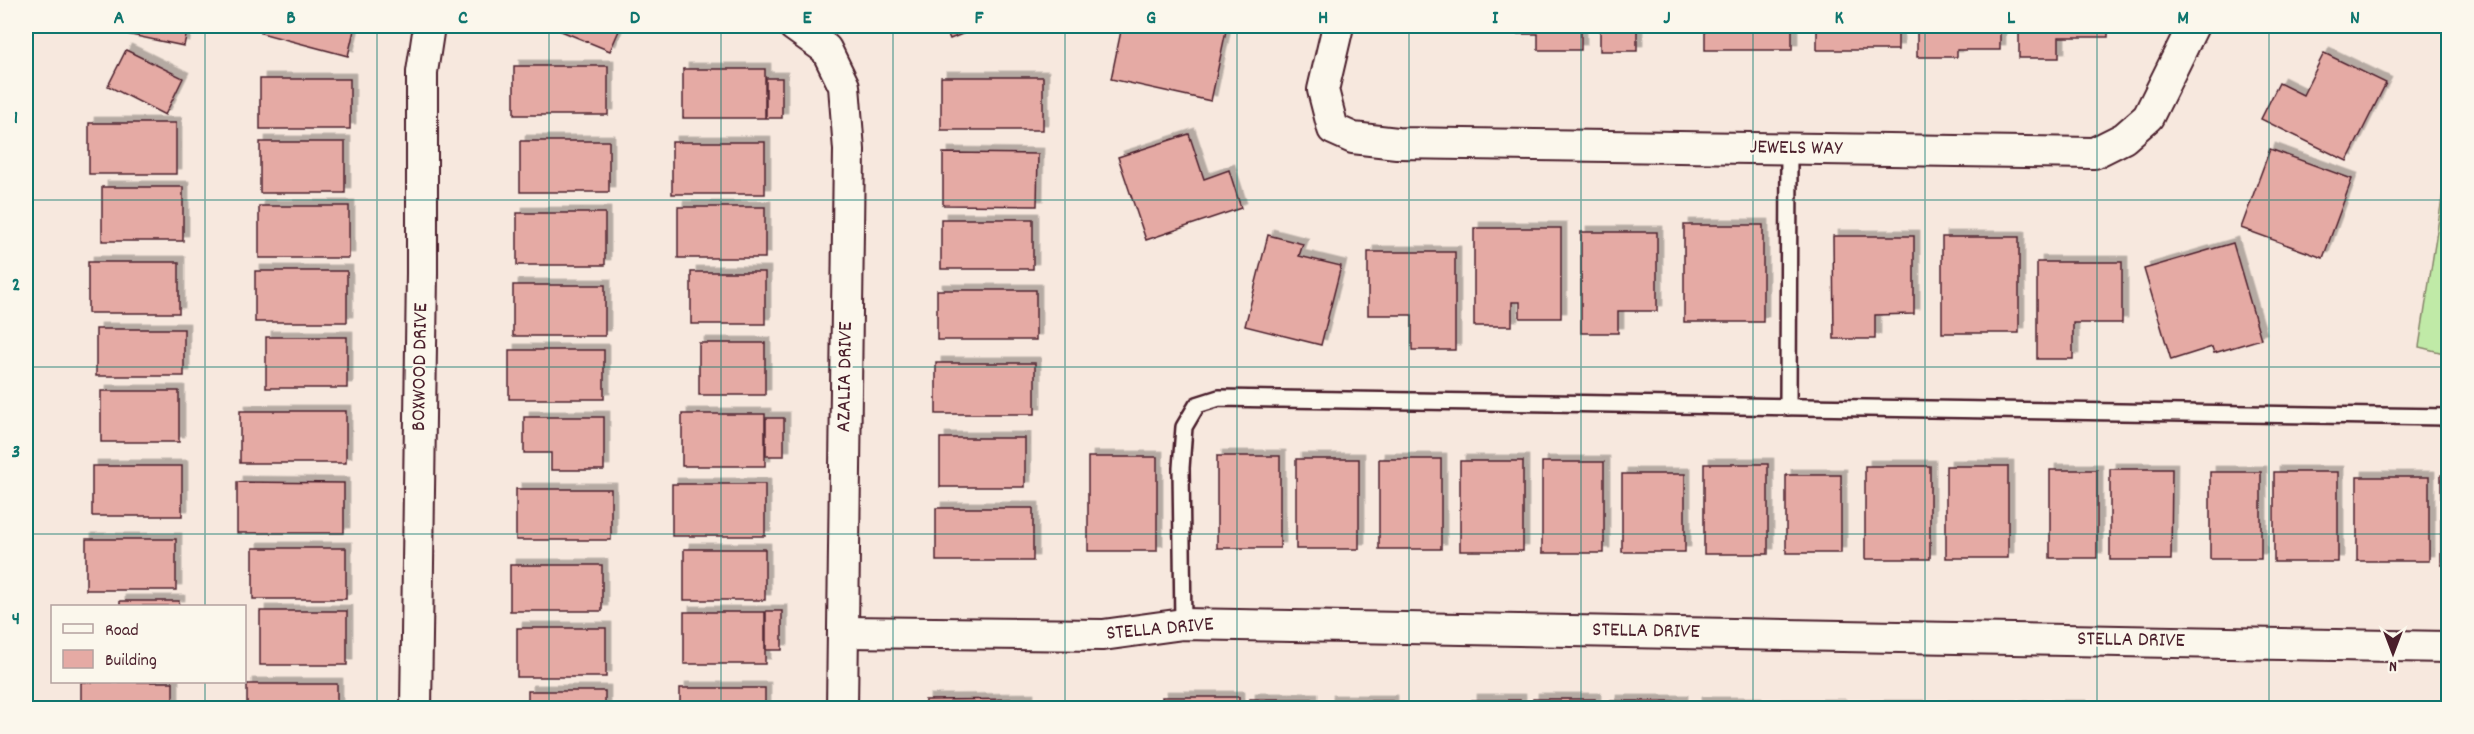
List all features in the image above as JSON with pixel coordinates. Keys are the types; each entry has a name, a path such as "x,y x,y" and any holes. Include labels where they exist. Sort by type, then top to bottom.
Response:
{"street":[{"name":"BOXWOOD DRIVE","path":"416,708 422,273 422,72 429,26"},
{"name":"AZALIA DRIVE","path":"794,26 826,49 844,86 849,150 842,708"},
{"name":"JEWELS WAY","path":"1338,26 1323,90 1333,129 1353,138 1397,143 2094,153 2124,138 2148,117 2193,26"},
{"name":"STELLA DRIVE","path":"843,632 1103,635 1183,624 2448,647"}],"lane":[{"path":"1788,407 1789,148"},
{"path":"1183,624 1181,468 1184,427 1197,405 1219,398 2448,417"}],"green space":[{"path":"2448,160 2448,354 2419,347"}],"building":[{"path":"127,26 188,26 184,46 126,34"},
{"path":"263,26 355,26 348,56 261,33"},
{"path":"549,26 621,26 610,51"},
{"path":"944,26 982,26 950,39"},
{"path":"1122,26 1227,26 1211,101 1111,79"},
{"path":"1494,26 1581,26 1581,50 1538,50 1538,34 1494,34"},
{"path":"1600,26 1685,26 1685,29 1637,29 1637,51 1600,51"},
{"path":"1705,26 1792,26 1792,50 1705,50"},
{"path":"1817,26 1898,26 1898,50 1817,50"},
{"path":"1917,26 2000,26 2000,50 1957,50 1957,57 1917,57"},
{"path":"2019,26 2108,26 2108,37 2059,37 2059,58 2019,58"},
{"path":"126,50 183,78 165,115 108,86"},
{"path":"2324,53 2386,83 2347,161 2261,119 2279,83 2303,95"},
{"path":"514,66 608,66 608,115 514,115"},
{"path":"683,69 765,69 765,118 683,118"},
{"path":"941,77 1043,77 1043,130 941,130"},
{"path":"766,78 782,78 782,118 766,118"},
{"path":"260,79 350,79 350,129 260,129"},
{"path":"89,123 176,123 176,174 89,174"},
{"path":"1189,134 1204,179 1229,170 1241,208 1146,240 1118,157"},
{"path":"520,141 609,141 609,192 520,192"},
{"path":"260,142 345,142 345,193 260,193"},
{"path":"672,142 765,142 765,194 672,194"},
{"path":"2270,149 2352,179 2323,258 2241,228"},
{"path":"943,153 1038,154 1037,206 943,205"},
{"path":"102,187 183,187 183,241 102,241"},
{"path":"259,206 349,206 349,258 259,258"},
{"path":"678,207 765,207 765,258 678,258"},
{"path":"517,213 605,213 605,265 517,265"},
{"path":"941,219 1033,219 1033,269 941,269"},
{"path":"1684,225 1763,225 1763,322 1684,322"},
{"path":"1474,228 1561,228 1561,318 1520,318 1520,302 1512,302 1512,326 1474,326"},
{"path":"1581,232 1657,232 1657,311 1618,311 1618,333 1581,333"},
{"path":"1268,235 1303,244 1299,256 1341,266 1321,345 1245,326"},
{"path":"1833,236 1914,236 1914,314 1875,315 1875,339 1834,339"},
{"path":"1942,237 2019,237 2019,333 1942,333"},
{"path":"2233,243 2261,339 2214,353 2212,347 2171,360 2144,269"},
{"path":"1368,252 1455,252 1455,350 1412,350 1412,315 1368,315"},
{"path":"88,262 179,262 179,313 88,313"},
{"path":"2037,262 2122,262 2122,323 2073,323 2073,359 2037,359"},
{"path":"255,271 347,271 347,322 255,322"},
{"path":"691,272 765,272 765,324 691,324"},
{"path":"513,285 605,285 605,336 513,336"},
{"path":"937,290 1036,290 1036,340 937,340"},
{"path":"96,329 184,329 184,376 96,376"},
{"path":"266,337 347,337 347,388 266,388"},
{"path":"699,343 765,343 765,395 699,395"},
{"path":"509,350 604,350 604,399 509,399"},
{"path":"936,363 1035,363 1035,414 936,414"},
{"path":"101,391 179,391 179,442 101,442"},
{"path":"240,411 346,411 346,463 240,463"},
{"path":"682,414 765,414 765,466 682,466"},
{"path":"524,417 604,417 604,470 551,470 551,453 524,453"},
{"path":"766,418 784,418 784,456 766,456"},
{"path":"940,438 1025,438 1025,487 940,487"},
{"path":"1217,456 1280,456 1280,548 1217,548"},
{"path":"1088,457 1157,457 1157,551 1088,551"},
{"path":"1296,459 1359,459 1359,549 1296,549"},
{"path":"1379,459 1441,459 1441,549 1379,549"},
{"path":"1460,461 1523,461 1523,551 1460,551"},
{"path":"1542,462 1604,462 1604,553 1542,553"},
{"path":"1704,464 1768,464 1768,554 1704,554"},
{"path":"92,466 182,466 182,516 92,516"},
{"path":"1865,466 1930,466 1930,559 1865,559"},
{"path":"1946,466 2008,466 2008,558 1946,558"},
{"path":"2110,469 2172,469 2171,560 2110,560"},
{"path":"2050,470 2097,470 2097,558 2050,558"},
{"path":"2210,472 2261,472 2261,559 2210,559"},
{"path":"2274,472 2338,472 2338,562 2274,562"},
{"path":"1622,474 1685,474 1685,552 1622,552"},
{"path":"1786,475 1841,475 1841,553 1786,553"},
{"path":"2441,475 2448,475 2448,565 2441,565"},
{"path":"2357,477 2429,477 2429,561 2357,561"},
{"path":"237,482 344,483 344,533 237,533"},
{"path":"672,484 765,484 765,536 672,536"},
{"path":"516,489 611,489 611,540 516,540"},
{"path":"936,508 1033,508 1033,561 936,561"},
{"path":"86,539 176,539 176,590 86,590"},
{"path":"253,548 346,548 346,599 253,599"},
{"path":"684,549 765,549 765,600 684,600"},
{"path":"510,565 602,565 602,611 510,611"},
{"path":"120,601 179,601 179,605 120,605"},
{"path":"260,611 347,611 347,665 260,665"},
{"path":"766,611 782,611 782,650 766,650"},
{"path":"684,612 765,612 765,664 684,664"},
{"path":"517,628 606,628 606,677 517,677"},
{"path":"81,683 173,683 173,708 81,708"},
{"path":"247,684 337,684 337,708 247,708"},
{"path":"680,688 765,688 765,708 680,708"},
{"path":"528,691 605,691 605,708 528,708"},
{"path":"1162,697 1239,697 1239,708 1162,708"},
{"path":"1028,699 1028,708 925,708 925,700"},
{"path":"1250,699 1312,699 1312,708 1250,708"},
{"path":"1533,699 1595,699 1595,708 1533,708"},
{"path":"1472,700 1520,700 1520,708 1472,708"},
{"path":"1328,701 1392,701 1392,708 1328,708"},
{"path":"1611,701 1682,701 1682,708 1611,708"},
{"path":"1696,703 1756,703 1756,708 1696,708"},
{"path":"1776,705 1840,705 1840,708 1776,708"},
{"path":"1856,706 1918,706 1918,708 1856,708"},
{"path":"1943,706 2010,706 2010,708 1943,708"},
{"path":"2015,706 2081,706 2081,708 2015,708"}]}
